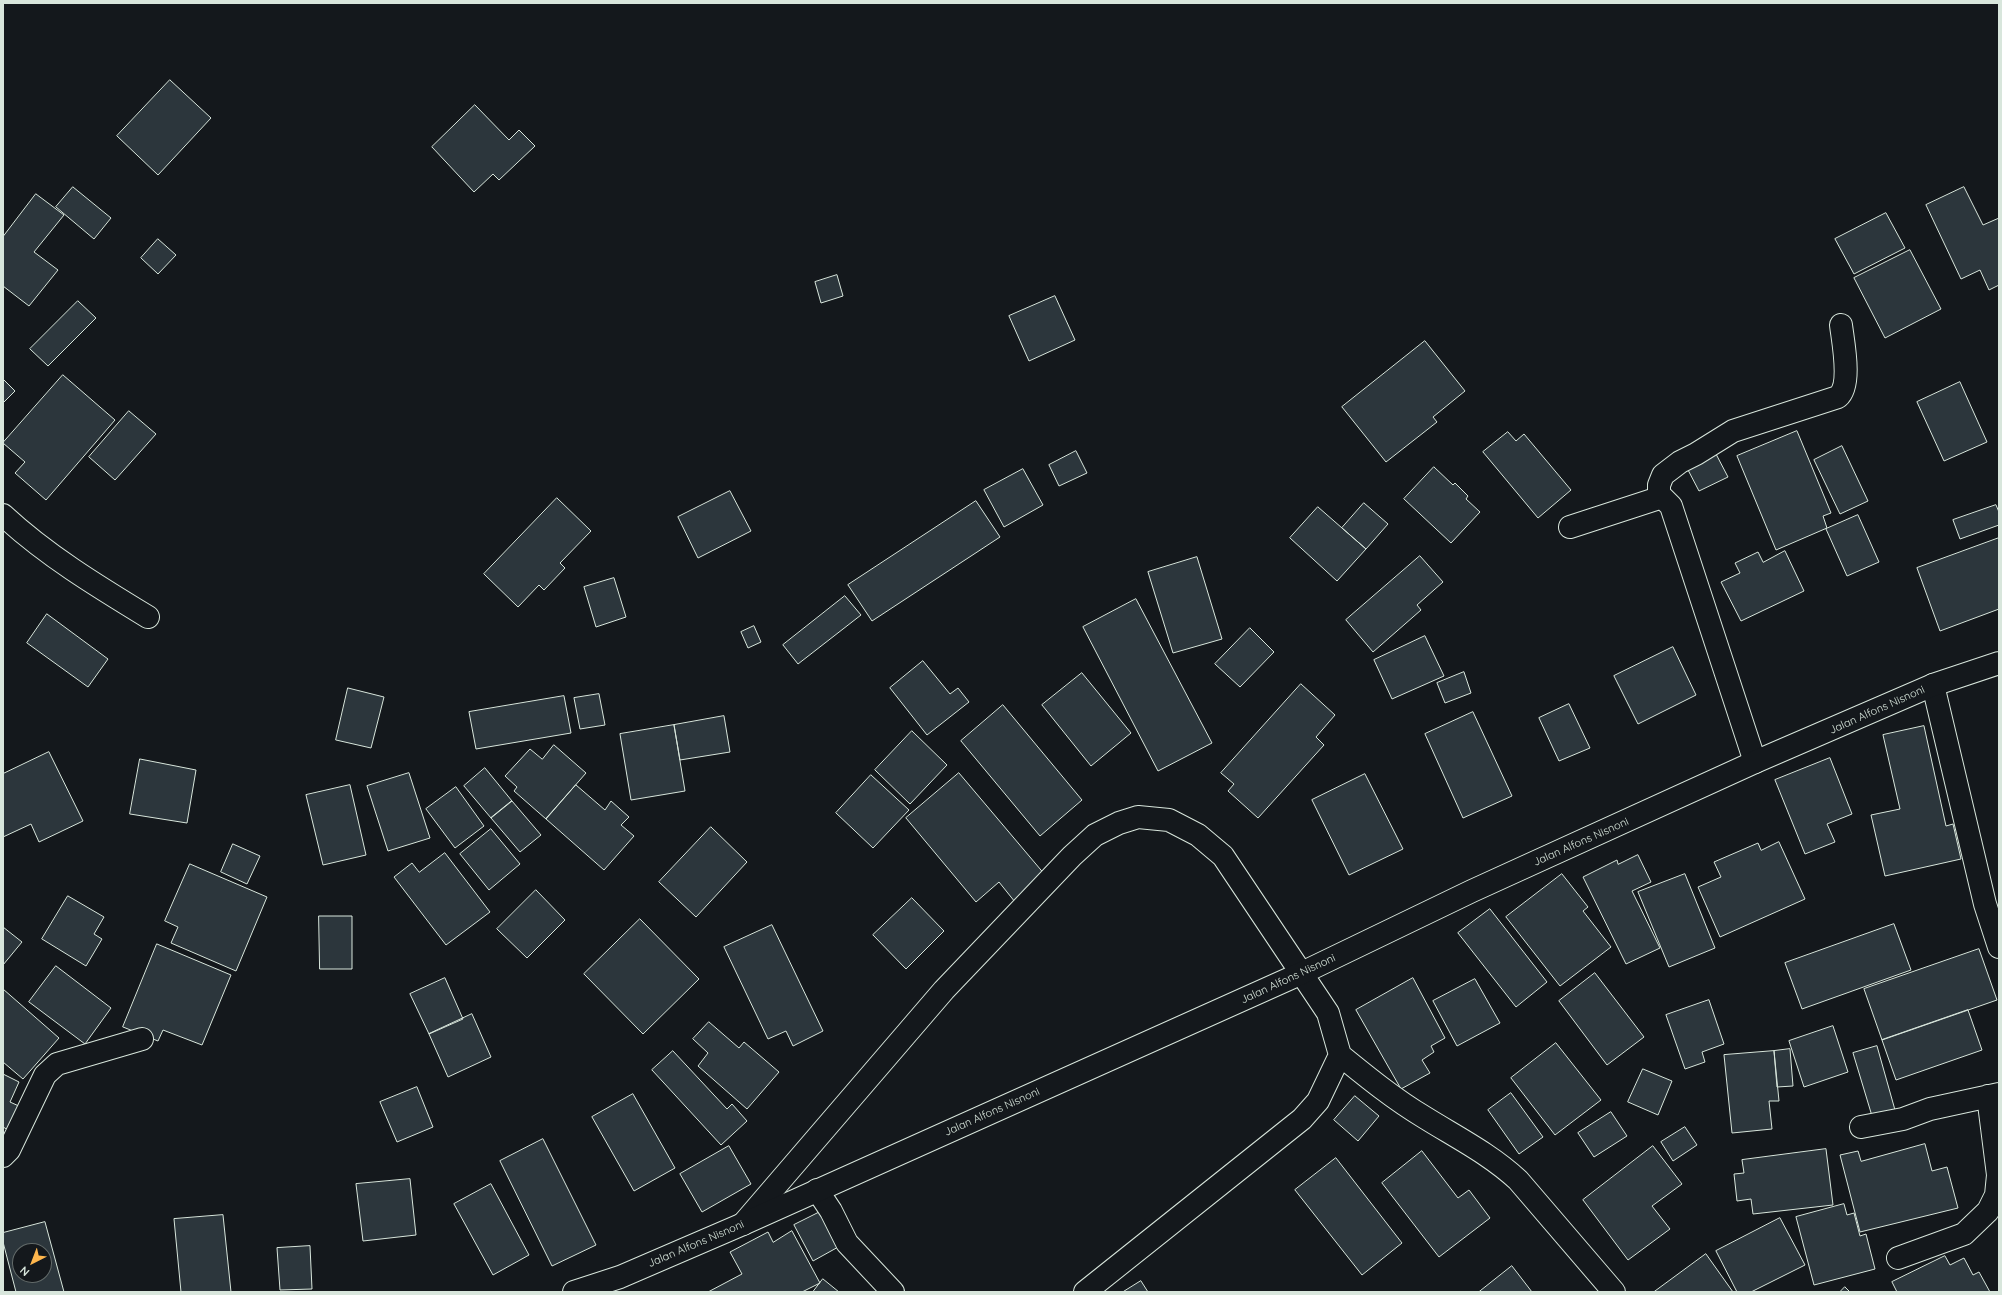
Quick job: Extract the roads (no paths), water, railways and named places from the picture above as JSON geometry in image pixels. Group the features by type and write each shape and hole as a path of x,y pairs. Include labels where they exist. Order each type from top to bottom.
{"street":[{"path":"1659,498 1659,484 1663,475 1680,462 1733,431 1838,397 1842,394 1846,382 1841,324"},
{"path":"1570,526 1659,498 1663,498 1671,506 1728,684 1755,762"},
{"path":"3,515 23,533 85,578 148,617"},
{"name":"Jalan Alfons Nisnoni","path":"574,1292 620,1277 744,1224 1302,973 1472,891 1755,762 1933,685 1999,663"},
{"path":"1933,685 1985,904 1999,947"},
{"path":"744,1224 944,990 1072,856 1095,835 1119,823 1138,817 1157,818 1169,820 1198,835 1223,856 1328,1013 1340,1056 1394,1098 1488,1155 1518,1180 1614,1292"},
{"path":"3,1156 9,1150 45,1075 57,1064 142,1039"},
{"path":"1091,1290 1302,1119 1318,1101 1340,1056"},
{"path":"1861,1127 1904,1119 1930,1109 1994,1095 1998,1175 1996,1195 1988,1211 1964,1234 1898,1258"},
{"path":"817,1190 831,1211 847,1243 893,1292"}]}
